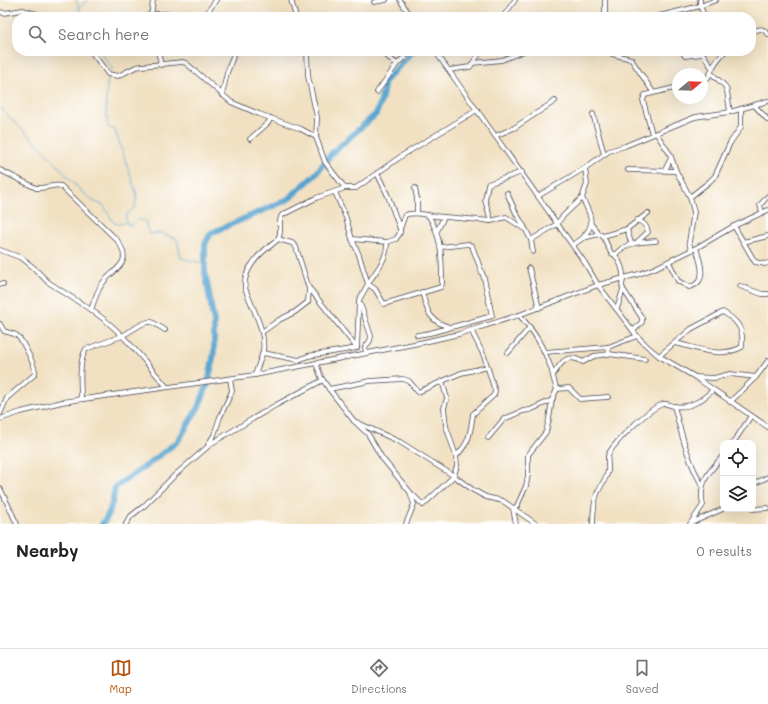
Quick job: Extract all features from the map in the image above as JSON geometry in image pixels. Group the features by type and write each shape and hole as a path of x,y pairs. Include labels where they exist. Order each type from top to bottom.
{"street":[{"path":"151,12 152,0"},
{"path":"207,12 216,0"},
{"path":"291,0 295,12"},
{"path":"374,2 386,0"},
{"path":"400,0 408,12"},
{"path":"403,5 405,0"},
{"path":"507,12 515,0"},
{"path":"605,12 606,0"},
{"path":"700,0 700,6 703,12"},
{"path":"681,12 716,0"},
{"path":"0,12 4,13 23,10 30,12"},
{"path":"756,30 760,28 763,29 768,34"},
{"path":"95,56 106,72 111,75 118,76 136,68 182,62 186,63 231,102 301,129 316,137"},
{"path":"159,56 161,65"},
{"path":"222,95 227,73 234,56"},
{"path":"307,56 308,76 317,117 316,137 325,162 345,188"},
{"path":"387,56 397,64"},
{"path":"377,92 397,64 406,56"},
{"path":"439,56 573,245 598,285 637,336 659,356 695,377 768,427"},
{"path":"449,70 468,67 477,56"},
{"path":"472,63 502,60 512,56"},
{"path":"620,56 631,59 653,92"},
{"path":"704,56 712,68"},
{"path":"708,77 712,68 721,56"},
{"path":"711,73 725,86 730,112"},
{"path":"672,88 645,95 643,100 654,134 671,157 676,171 690,197 694,212 689,242 691,250"},
{"path":"495,136 520,124 555,101"},
{"path":"538,196 585,168 609,151 625,146 695,117 730,112 768,101"},
{"path":"754,105 768,120"},
{"path":"690,197 715,176 730,143 741,127 741,109"},
{"path":"255,375 263,353 262,332 244,282 246,275 254,261 278,239 280,230 279,220 282,215 304,203 345,188 356,188 403,155 477,110"},
{"path":"594,114 604,154"},
{"path":"250,139 271,118"},
{"path":"665,170 671,157"},
{"path":"531,240 557,224 562,217 582,198 587,184 585,168"},
{"path":"0,170 36,188 43,189 58,185 61,186 120,244 123,262 120,267 101,284 91,310"},
{"path":"628,170 676,171"},
{"path":"491,221 485,200 488,184 522,172"},
{"path":"377,173 388,196 400,229"},
{"path":"415,188 417,213"},
{"path":"335,192 346,218 352,240 359,255 368,284 375,289 384,304 442,286 441,247 437,232 428,215"},
{"path":"507,193 531,240 533,252"},
{"path":"762,212 760,205 768,196"},
{"path":"573,245 583,238 590,228 591,223 589,213 582,198"},
{"path":"0,419 46,405 81,398 255,375 424,342 470,331 539,308 598,285 639,274 669,262 734,226 768,210"},
{"path":"352,240 387,242 396,239 400,233 405,216 417,213 491,221 506,217 526,230"},
{"path":"583,238 627,229 648,213"},
{"path":"437,232 444,217"},
{"path":"637,242 648,232 642,222 638,220"},
{"path":"591,223 601,235 611,253 615,255 620,262 624,278 622,286 623,289 617,309"},
{"path":"734,226 755,262 765,264 768,262"},
{"path":"627,229 632,243"},
{"path":"743,242 768,236"},
{"path":"278,239 292,243 296,247 309,289 357,348"},
{"path":"615,255 620,250 632,243 656,241"},
{"path":"357,348 359,300 384,258 387,250 387,242"},
{"path":"417,335 450,328 492,316 484,278 470,245 441,247"},
{"path":"669,262 678,281 689,287 696,285 699,282 702,269 696,248"},
{"path":"0,250 22,258 48,282 108,322 167,387"},
{"path":"529,268 539,308"},
{"path":"740,286 762,294 768,294"},
{"path":"262,332 307,303 309,289"},
{"path":"623,289 642,318 642,322 633,331"},
{"path":"422,292 426,306 433,320 450,328"},
{"path":"359,300 371,336 370,341 365,347 366,353"},
{"path":"659,356 691,329 724,312 738,323 743,339 742,347 732,352 716,353 675,343"},
{"path":"513,509 517,506 526,486 528,475 528,455 546,432 552,400 558,389 545,352 530,327 519,315"},
{"path":"81,398 81,370 86,349 122,336 148,322 152,322 166,330"},
{"path":"456,456 468,442 473,414 494,395 494,387 482,351 466,323"},
{"path":"0,324 4,332 15,334 19,338 34,364 36,372 7,398 0,414"},
{"path":"508,353 530,327"},
{"path":"545,352 608,347 637,336"},
{"path":"608,347 610,354"},
{"path":"263,353 299,360 308,356 357,348"},
{"path":"553,374 559,366 570,357 574,357 583,362 594,356 610,354 645,359"},
{"path":"730,402 756,377 768,361"},
{"path":"316,363 323,380 329,389 354,421 368,434 382,458 410,492 423,505 454,476 457,465 456,456 446,426 444,408 447,398 442,381"},
{"path":"329,389 366,381 403,379 409,381 418,392 461,373 488,367"},
{"path":"695,377 710,378 730,374 756,377"},
{"path":"201,453 212,439 232,391 230,379"},
{"path":"126,524 131,516 144,506 161,488 201,453 224,436 279,403 323,380"},
{"path":"558,389 569,388 580,399 608,397"},
{"path":"593,524 598,492 608,471 608,455 624,436 638,422 664,404 684,407 695,404 713,390"},
{"path":"488,438 504,419 523,410 530,410 552,400"},
{"path":"674,406 687,449 697,477 702,485"},
{"path":"735,440 751,416"},
{"path":"354,421 400,442 454,476 473,490 486,497 503,502 536,524"},
{"path":"690,524 703,505 701,495 702,485 709,471 720,459"},
{"path":"756,483 768,477"},
{"path":"0,488 17,524"},
{"path":"406,524 414,504 410,492"},
{"path":"756,508 768,508"},
{"path":"513,509 516,524"},
{"path":"690,524 720,510"}],"waterway":[{"path":"76,0 80,12"},
{"path":"80,8 87,0"},
{"path":"104,56 112,68 110,73"},
{"path":"102,524 110,511 115,487 146,466 178,441 198,408 208,384 214,353 214,322 205,272 205,244 211,233 287,200 315,175 331,154 376,114 381,101 385,81 408,56"},
{"path":"109,77 106,95 108,127 115,130 137,195 135,207 126,215 126,223 132,226 139,219 146,222 146,227 150,234 160,233 177,239 181,258 205,264"},
{"path":"0,108 45,151 80,190 93,201 103,205 114,223 125,223"}]}
